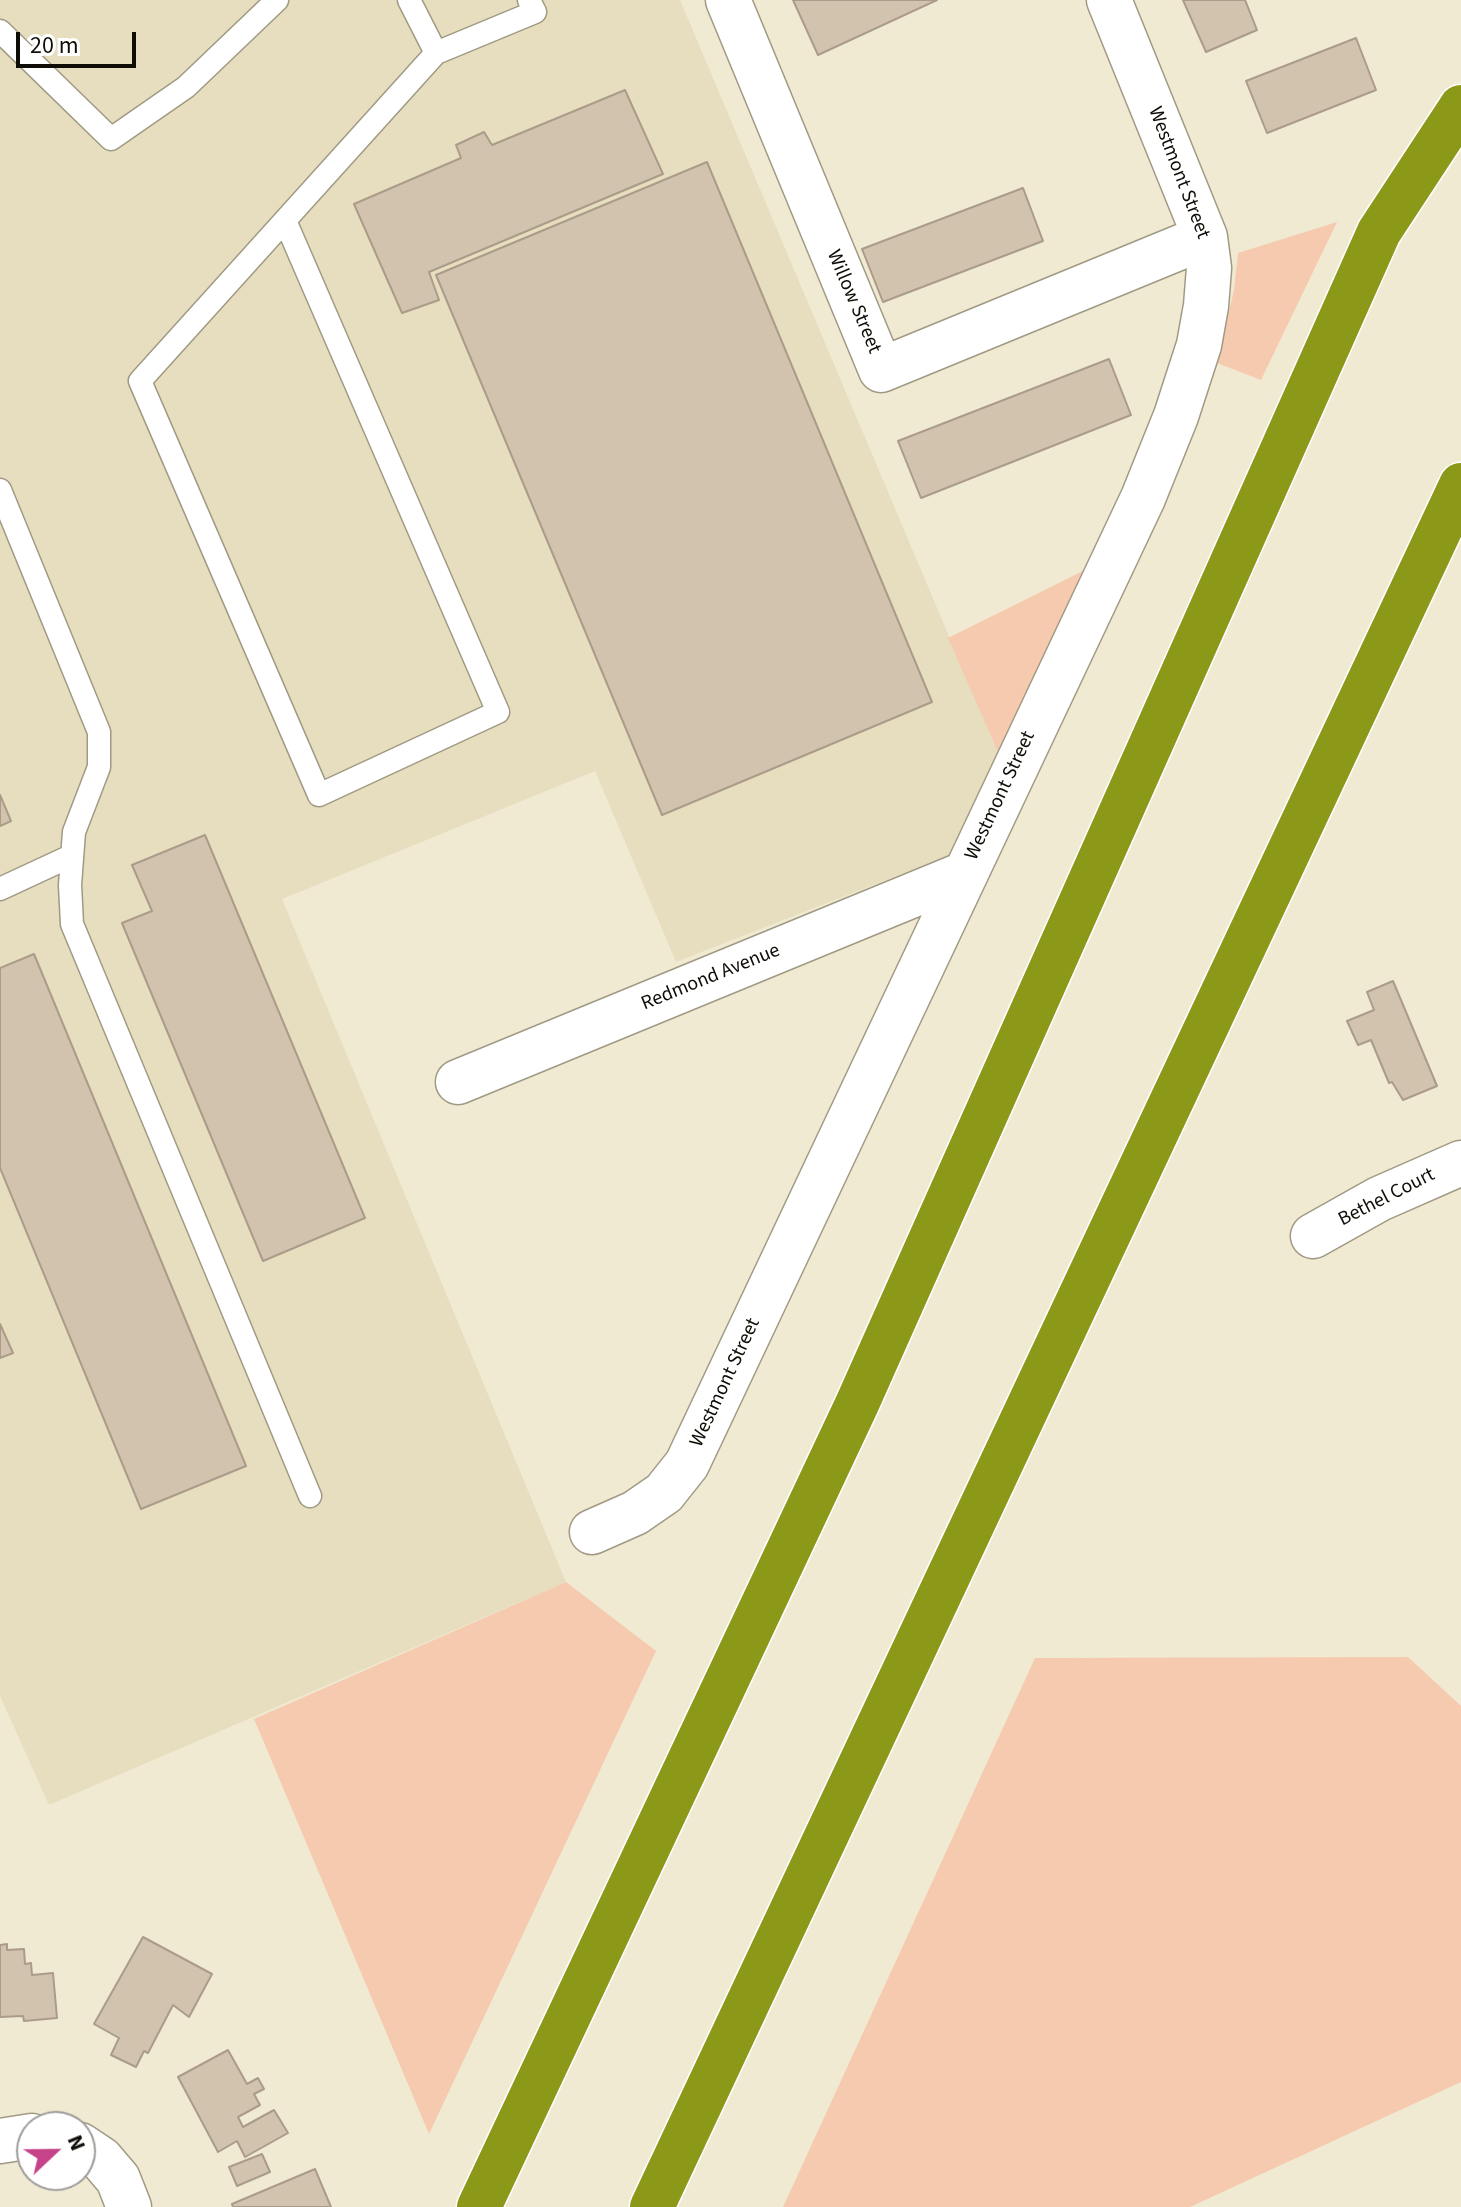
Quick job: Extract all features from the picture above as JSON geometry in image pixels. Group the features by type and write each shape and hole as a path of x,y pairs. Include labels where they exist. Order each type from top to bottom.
{"highway":[{"path":"479,2207 857,1404 1379,232 1461,107"},
{"path":"652,2207 1461,485"}],"street":[{"name":"Willow Street","path":"728,0 881,370 1205,237"},
{"name":"Westmont Street","path":"592,1532 635,1513 664,1493 687,1464 1143,498 1176,416 1199,345 1206,306 1209,268 1205,237 1109,0"},
{"name":"Redmond Avenue","path":"458,1082 964,874"},
{"name":"Bethel Court","path":"1313,1236 1379,1199 1461,1163"},
{"path":"96,2156 118,2179 129,2207"}],"lane":[{"path":"0,31 111,139 186,87 277,0"},
{"path":"409,0 436,53"},
{"path":"286,223 498,712 319,795 140,381 286,223 436,53 535,12 529,0"},
{"path":"0,490 99,732 99,767 81,808 71,856 72,924 310,1496"},
{"path":"0,889 71,856"}],"shaded area":[{"path":"0,0 680,0 998,752 955,853 676,962 595,771 282,899 566,1582 49,1805 0,1696"},
{"path":"1337,222 1261,380 1217,363 1234,290 1238,253"},
{"path":"1093,566 998,752 948,638"},
{"path":"566,1582 656,1651 429,2134 254,1719"},
{"path":"1408,1657 1461,1706 1461,2082 1190,2207 783,2207 1035,1658"}],"building":[{"path":"793,0 937,0 818,55"},
{"path":"1183,0 1245,0 1257,30 1206,52"},
{"path":"1356,38 1376,90 1267,133 1246,81"},
{"path":"625,90 663,174 429,272 439,300 402,313 354,204 461,158 456,145 484,132 492,145"},
{"path":"707,162 932,702 662,815 436,275"},
{"path":"1023,188 1043,241 883,302 862,249"},
{"path":"1109,359 1131,415 921,498 898,441"},
{"path":"0,795 11,821 0,826"},
{"path":"205,835 365,1218 263,1261 122,923 152,911 132,865"},
{"path":"34,954 246,1466 141,1509 0,1168 0,968"},
{"path":"1393,981 1437,1086 1403,1100 1392,1082 1389,1083 1371,1040 1358,1045 1347,1021 1374,1010 1367,992"},
{"path":"0,1324 13,1353 0,1358"},
{"path":"143,1937 212,1974 189,2017 173,2005 148,2053 144,2051 136,2067 111,2055 119,2038 94,2024"},
{"path":"7,1944 7,1950 24,1949 25,1964 31,1963 32,1975 53,1973 57,2018 24,2021 23,2016 0,2017 0,1945"},
{"path":"228,2050 247,2084 258,2078 264,2089 254,2094 260,2105 238,2117 243,2127 274,2110 288,2133 245,2157 237,2141 218,2152 178,2077"},
{"path":"262,2154 270,2172 237,2186 229,2167"},
{"path":"315,2169 331,2207 233,2207 232,2204"}]}
